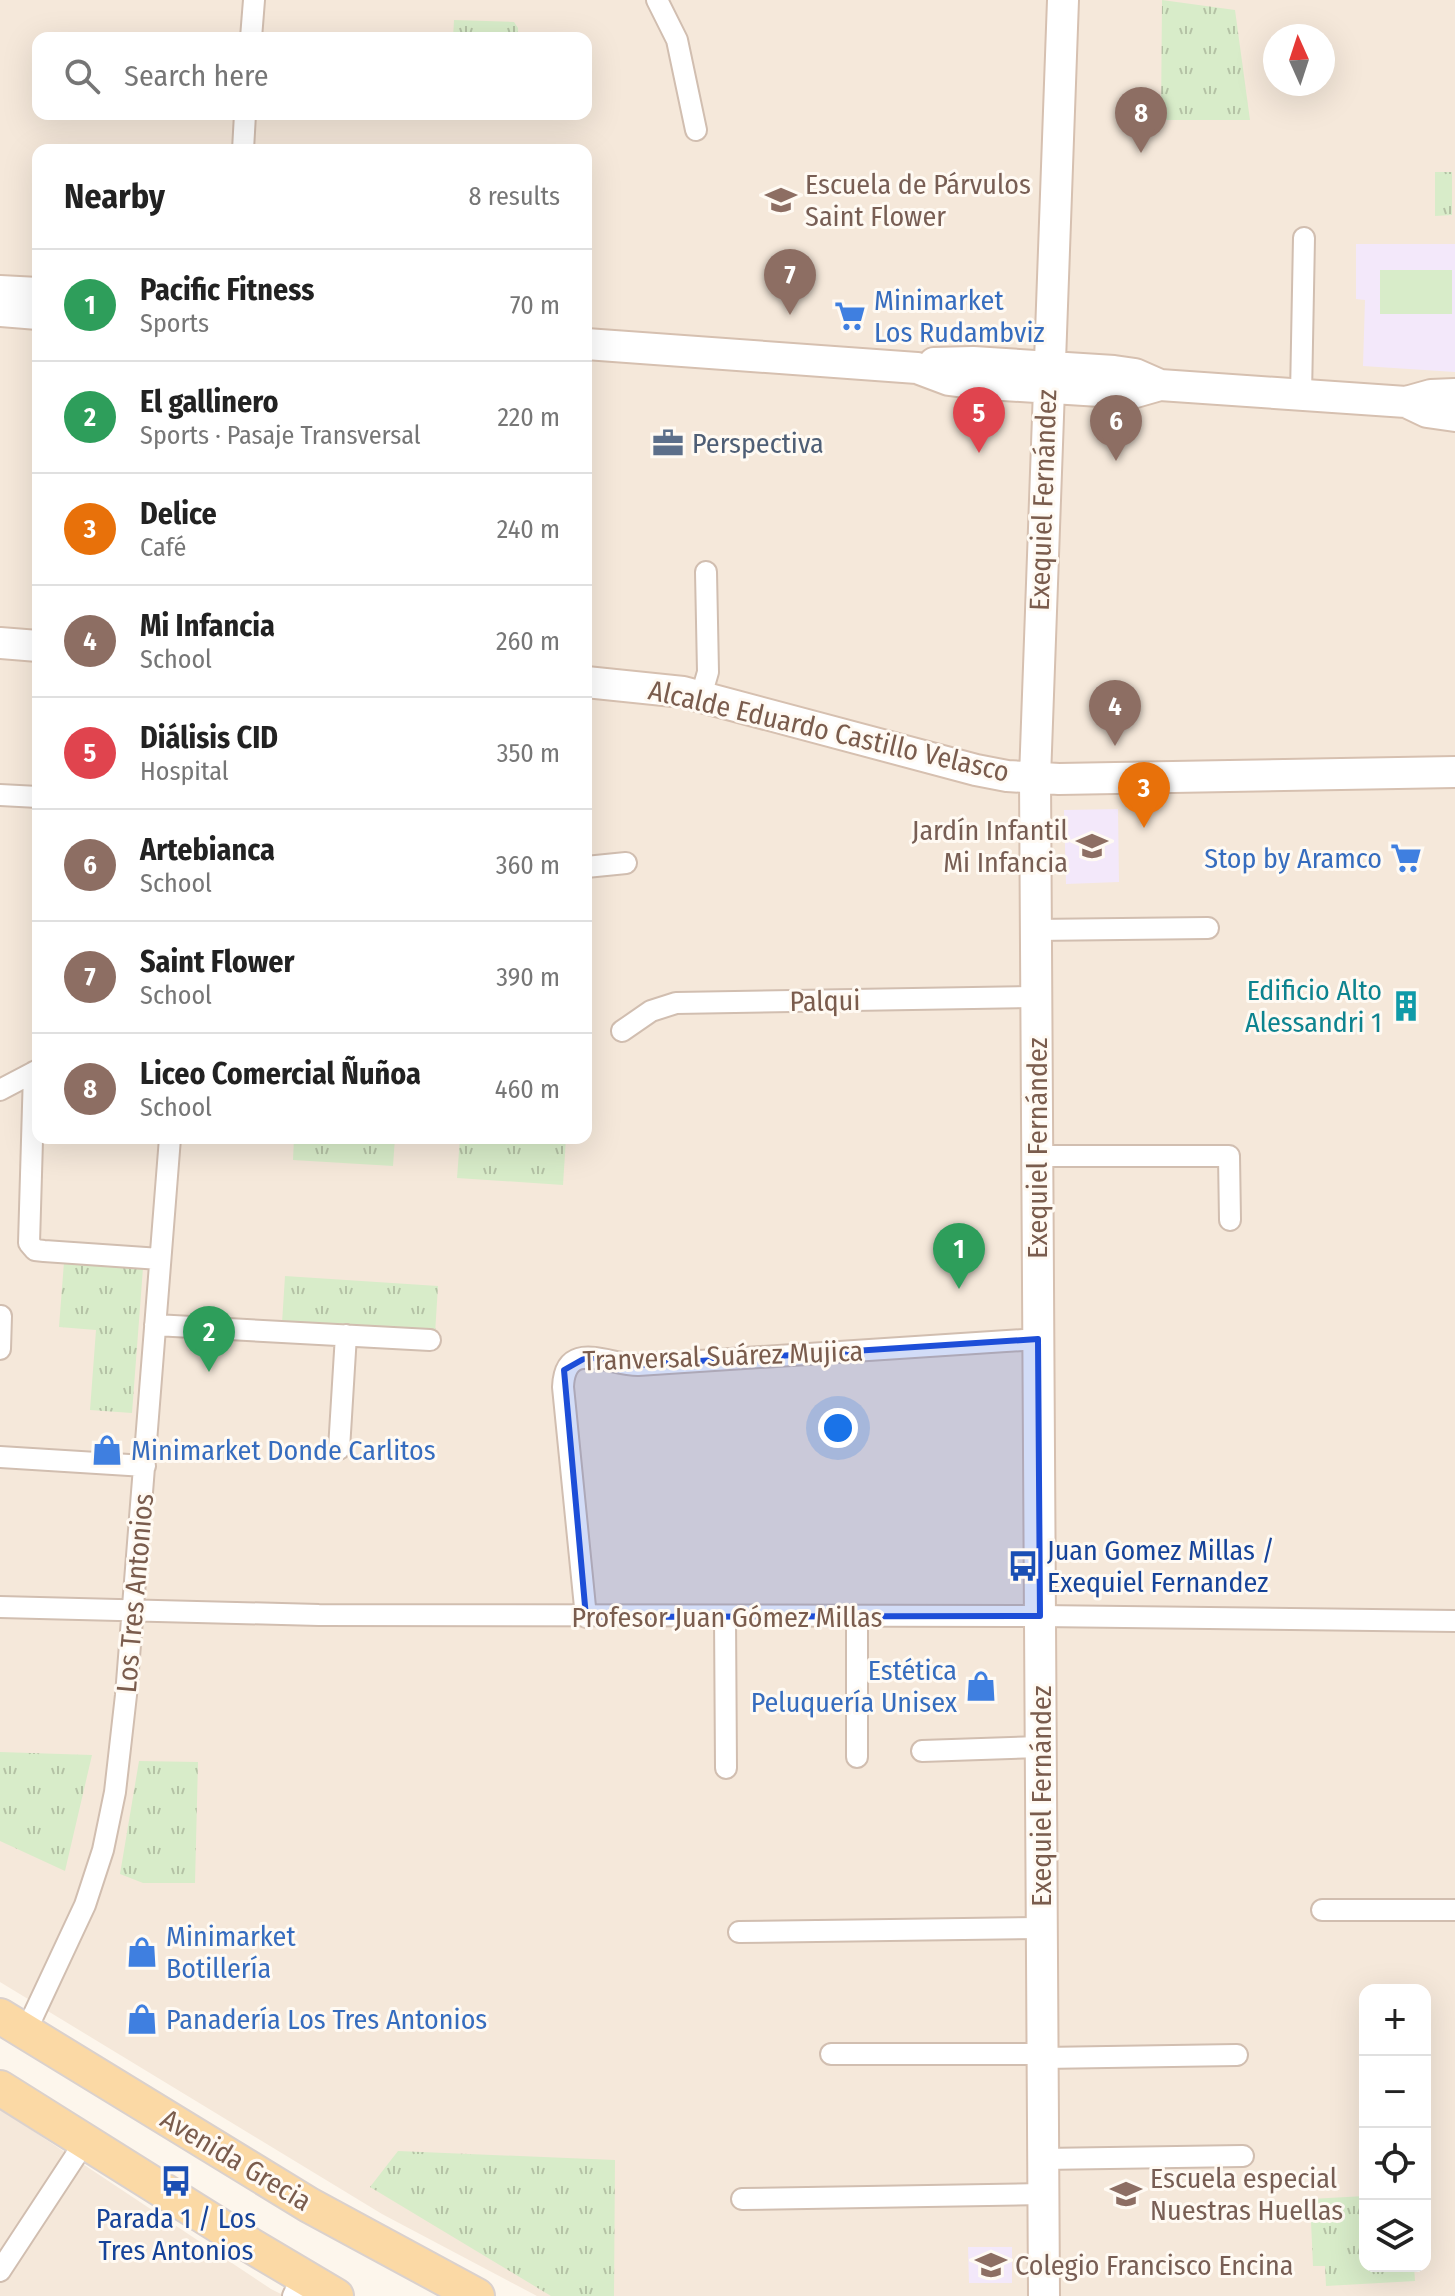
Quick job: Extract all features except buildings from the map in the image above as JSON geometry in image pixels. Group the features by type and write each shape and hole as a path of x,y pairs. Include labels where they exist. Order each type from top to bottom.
{"main road":[{"name":"Avenida Grecia","path":"13,2024 309,2205 477,2296"},
{"path":"0,2088 86,2140 298,2287 336,2296"}],"street":[{"path":"251,32 254,0"},
{"path":"657,0 677,40 696,130"},
{"name":"Exequiel Fernández","path":"1044,2296 1035,778 1047,377 1063,0"},
{"path":"243,144 245,120"},
{"path":"1301,395 1304,238"},
{"path":"0,291 32,293"},
{"path":"0,311 32,314"},
{"path":"592,344 917,368 949,361 1047,377 1114,371 1135,374 1160,385 1406,402 1431,395 1455,394"},
{"path":"1406,402 1427,412 1455,416"},
{"path":"701,696 708,672 706,572"},
{"path":"0,643 32,646"},
{"name":"Alcalde Eduardo Castillo Velasco","path":"592,682 647,686 701,696 976,770 1035,778 1455,772"},
{"path":"0,795 32,797"},
{"path":"592,866 626,863"},
{"path":"1035,930 1208,928"},
{"name":"Palqui","path":"622,1031 651,1011 676,1003 1036,997"},
{"path":"0,1090 32,1073"},
{"path":"33,1144 29,1243 35,1250 160,1259"},
{"name":"Los Tres Antonios","path":"13,2024 85,1905 103,1850 120,1762 170,1144"},
{"path":"1037,1156 1229,1156 1230,1220"},
{"path":"0,1349 1,1316"},
{"path":"155,1325 430,1340"},
{"path":"339,1449 346,1335"},
{"name":"Tranversal Suárez Mujica","path":"586,1617 563,1387 564,1370 569,1363 587,1357 638,1365 1038,1339"},
{"path":"0,1457 145,1466"},
{"name":"Profesor Juan Gómez Millas","path":"0,1607 319,1615 1040,1616 1455,1621"},
{"path":"725,1617 726,1768"},
{"path":"857,1617 857,1757"},
{"path":"922,1751 1041,1747"},
{"path":"1322,1910 1455,1910"},
{"path":"739,1932 1042,1928"},
{"path":"831,2054 1237,2055"},
{"path":"0,2271 86,2140"},
{"path":"1043,2159 1243,2156"},
{"path":"742,2199 1043,2194"}],"highlighted area":[{"path":"1038,1339 1040,1616 586,1617 564,1370 587,1357 638,1365"}],"shaded area":[{"path":"0,0 1455,0 1455,2296 537,2296 382,2214 0,1982"},
{"path":"1356,244 1455,244 1455,372 1363,366 1365,300 1356,299"},
{"name":"Jardín Infantil Mi Infancia","path":"1118,809 1119,882 1066,884 1064,810"},
{"path":"0,2109 271,2289 285,2296 0,2296"},
{"name":"Colegio Francisco Encina","path":"968,2247 1012,2247 1012,2283 969,2283"}],"green space":[{"path":"1162,0 1235,10 1250,120 1161,120"},
{"path":"454,20 514,22 518,28 518,32 453,32"},
{"path":"1435,172 1452,172 1452,215 1435,216"},
{"path":"1380,270 1452,270 1452,314 1380,314"},
{"path":"294,1144 395,1144 393,1166 293,1160"},
{"path":"460,1144 566,1144 563,1185 457,1178"},
{"path":"64,1262 143,1268 132,1413 90,1410 96,1330 59,1327"},
{"path":"285,1276 438,1286 435,1334 282,1323"},
{"path":"0,1752 92,1755 65,1871 0,1841"},
{"path":"139,1761 198,1762 195,1883 143,1883 120,1874"},
{"path":"398,2151 615,2160 614,2296 551,2296 370,2187"},
{"path":"1359,2196 1359,2272 1414,2272 1415,2281 1326,2286 1325,2266 1313,2266 1310,2199"}],"place":[{"name":"Liceo Comercial Ñuñoa","path":"1141,153"},
{"name":"Escuela de Párvulos Saint Flower","path":"781,200"},
{"name":"Saint Flower","path":"790,315"},
{"name":"Minimarket Los Rudambviz","path":"850,316"},
{"name":"Perspectiva","path":"668,443"},
{"name":"Diálisis CID","path":"979,453"},
{"name":"Artebianca","path":"1116,461"},
{"name":"Mi Infancia","path":"1115,746"},
{"name":"Delice","path":"1144,828"},
{"name":"Jardín Infantil Mi Infancia","path":"1092,846"},
{"name":"Stop by Aramco","path":"1406,858"},
{"name":"Edificio Alto Alessandri 1","path":"1406,1006"},
{"name":"Pacific Fitness","path":"959,1289"},
{"name":"El gallinero","path":"209,1372"},
{"name":"Minimarket Donde Carlitos","path":"107,1450"},
{"name":"Juan Gomez Millas / Exequiel Fernandez","path":"1023,1566"},
{"name":"Estética Peluquería Unisex","path":"981,1686"},
{"name":"Minimarket Botillería","path":"142,1952"},
{"name":"Panadería Los Tres Antonios","path":"142,2019"},
{"name":"Parada 1 / Los Tres Antonios","path":"176,2181"},
{"name":"Escuela especial Nuestras Huellas","path":"1126,2194"},
{"name":"Colegio Francisco Encina","path":"991,2265"}]}
